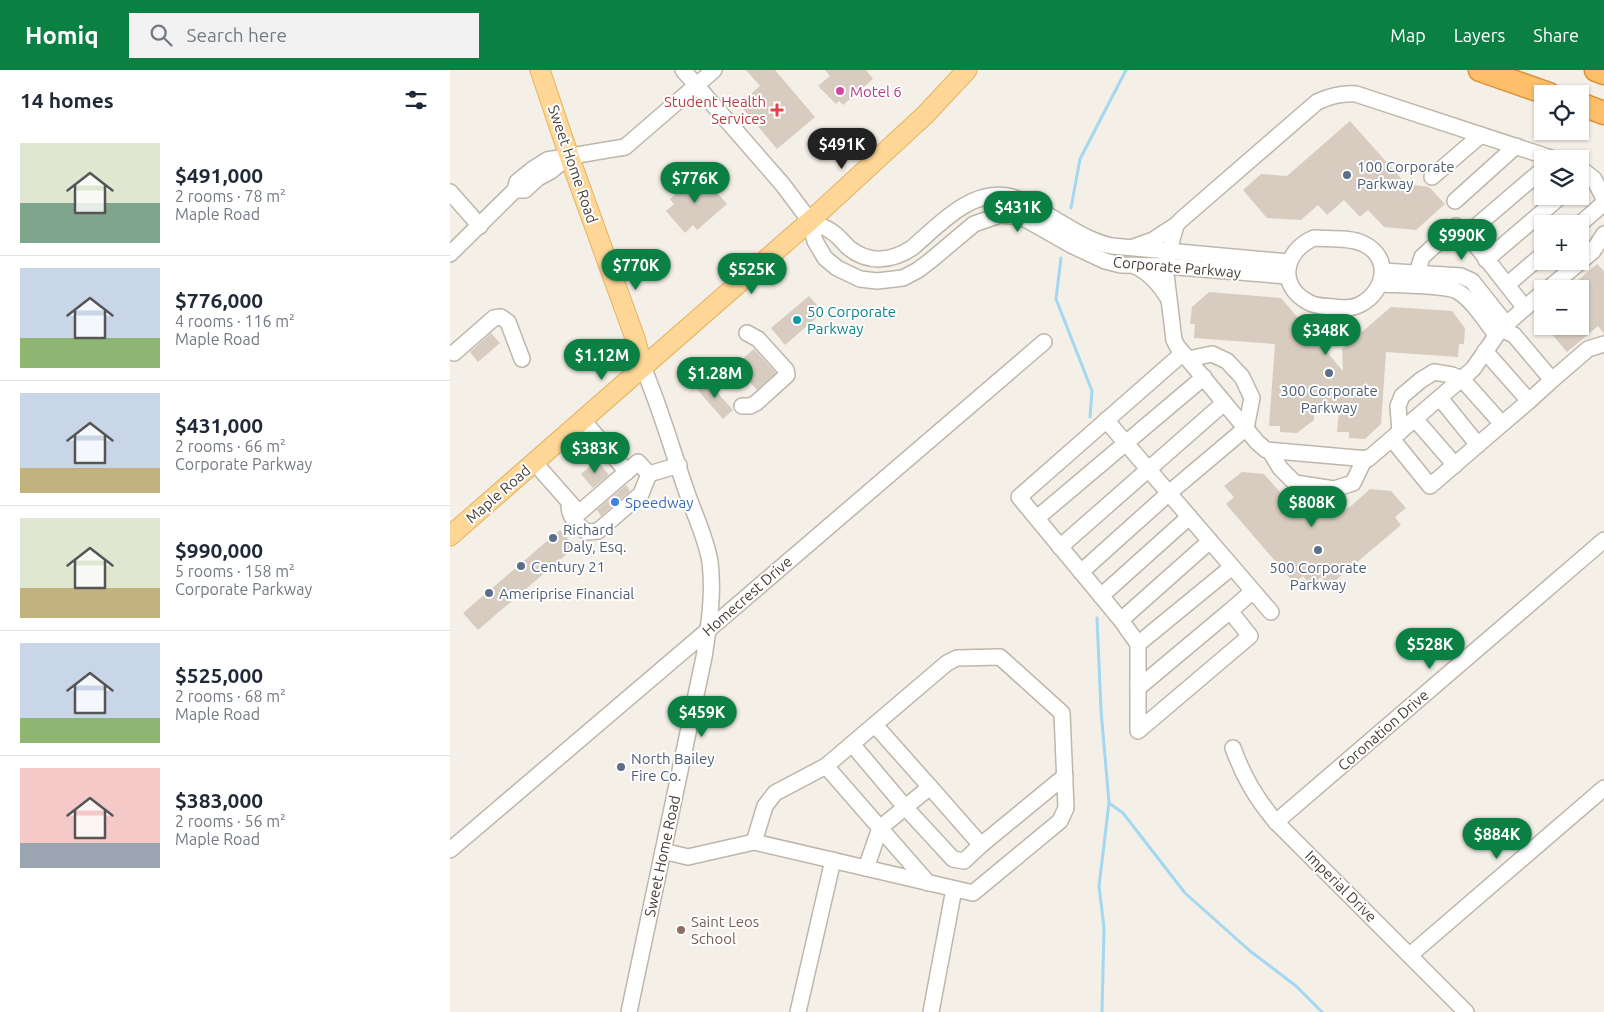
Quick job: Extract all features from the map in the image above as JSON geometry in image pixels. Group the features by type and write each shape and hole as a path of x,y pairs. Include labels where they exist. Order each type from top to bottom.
{"highway":[{"path":"1480,70 1534,89"},
{"path":"1596,70 1604,73"},
{"path":"1589,107 1604,112"}],"main road":[{"name":"Sweet Home Road","path":"540,70 635,338 643,367"},
{"name":"Maple Road","path":"450,536 810,222 914,126 967,70"}],"street":[{"path":"684,70 783,185 810,222"},
{"path":"450,254 515,190 525,190 538,178 551,171 569,156 625,147 714,70"},
{"path":"1127,248 1153,240 1176,225 1317,102 1329,96 1356,94 1534,152"},
{"path":"1432,177 1481,135"},
{"path":"1455,201 1516,146"},
{"path":"1525,308 1466,234 1534,177"},
{"path":"1589,177 1594,179 1604,199"},
{"path":"450,192 480,226"},
{"name":"Corporate Parkway","path":"810,222 832,231 850,249 861,255 874,259 886,259 903,254 912,248 966,204 988,197 1008,196 1021,201 1056,228 1105,261 1131,265 1288,269"},
{"path":"1589,216 1604,203"},
{"path":"1486,260 1550,205"},
{"name":"Corporate Parkway","path":"810,222 815,241 825,258 847,274 860,279 877,281 903,278 918,270 974,224 1000,215 1012,216 1056,228 1098,243 1127,248 1168,251 1288,269"},
{"path":"1176,225 1165,266 1174,340 1224,403 1266,450 1368,459 1474,369 1501,329 1534,300"},
{"path":"1417,280 1422,257 1456,226"},
{"path":"1559,280 1593,251 1603,236"},
{"path":"1314,238 1354,240 1373,250 1379,258 1382,278 1374,294 1356,306 1348,308 1318,306 1308,302 1298,294 1291,285 1288,269 1301,246 1314,238"},
{"path":"1507,285 1534,262"},
{"path":"1131,265 1153,278 1169,299"},
{"path":"1382,278 1417,280 1461,276 1472,281 1501,329 1514,335 1552,380"},
{"path":"454,353 494,318 501,317 508,322 522,359"},
{"path":"742,406 750,406 756,403 787,375 786,370 758,339 747,332"},
{"name":"Homecrest Drive","path":"450,850 1044,342"},
{"path":"1502,424 1462,378 1434,372 1402,396 1398,406 1396,435 1430,486 1478,445 1588,349 1604,344"},
{"path":"1485,351 1528,401"},
{"path":"1081,572 1169,493 1246,428 1252,398 1242,377 1227,360 1212,354 1185,356 1106,420 1019,497 1037,518 1060,547 1121,620 1138,644 1138,731 1250,636 1230,611"},
{"name":"Sweet Home Road","path":"629,1012 708,630 711,584 708,554 655,395 643,367"},
{"path":"1037,518 1204,377"},
{"path":"1440,398 1478,445"},
{"path":"1060,547 1224,403"},
{"path":"1415,419 1454,465"},
{"path":"583,420 627,472"},
{"path":"1106,420 1271,612"},
{"path":"1270,450 1280,468 1294,483 1334,490 1353,483 1365,458"},
{"path":"534,462 579,513 638,462 649,474"},
{"path":"649,474 679,465"},
{"path":"568,501 570,515 582,529 587,532 598,531 641,494 649,474"},
{"path":"1101,596 1189,517"},
{"name":"Coronation Drive","path":"1276,822 1604,540"},
{"path":"1121,620 1210,541"},
{"path":"1138,644 1232,567"},
{"path":"1138,688 1253,591"},
{"path":"663,851 688,857 754,842 973,893 1060,821 1066,808 1062,713 1000,656 957,658 947,663 826,766 775,793 765,806 754,842"},
{"path":"875,724 981,845"},
{"path":"852,744 905,807 953,859 964,861 1065,776"},
{"name":"Imperial Drive","path":"1233,748 1241,771 1250,788 1276,822 1466,1012"},
{"path":"826,766 928,883"},
{"path":"866,868 880,828 930,787"},
{"path":"1410,955 1604,788"},
{"path":"798,1012 833,860"},
{"path":"931,1012 954,889"}],"building":[{"name":"Student Health Services","path":"746,70 775,70 815,117 777,149 739,104 760,86"},
{"name":"Motel 6","path":"825,70 866,70 873,79 843,105 839,101 836,104 818,86 830,76"},
{"name":"100 Corporate Parkway","path":"1350,121 1406,184 1429,187 1445,204 1416,230 1384,227 1368,210 1360,217 1344,200 1327,215 1318,205 1301,220 1267,218 1243,190 1261,174 1287,176"},
{"path":"700,173 727,204 697,230 693,225 685,233 666,211 674,204 670,199"},
{"path":"1597,264 1604,271 1604,333 1598,326 1589,334 1589,280 1578,280"},
{"name":"300 Corporate Parkway","path":"1209,292 1281,298 1343,371 1342,349 1391,307 1452,311 1465,328 1464,344 1459,344 1458,357 1386,352 1381,424 1365,439 1349,438 1349,432 1337,432 1339,411 1314,411 1314,420 1297,433 1280,432 1280,426 1269,426 1275,344 1194,338 1195,324 1190,324 1192,307"},
{"name":"50 Corporate Parkway","path":"809,296 823,312 785,345 771,328"},
{"path":"491,333 500,343 478,362 470,352"},
{"path":"1553,335 1587,335 1567,352"},
{"path":"754,349 776,373 757,390 735,365"},
{"path":"706,380 733,410 723,419 696,388"},
{"name":"Speedway","path":"597,460 609,475 593,488 581,474"},
{"name":"500 Corporate Parkway","path":"1242,472 1264,474 1292,506 1304,513 1318,516 1335,514 1350,507 1370,489 1391,491 1406,508 1395,517 1401,525 1329,586 1321,577 1311,586 1303,576 1294,583 1226,504 1234,497 1224,486"},
{"path":"626,485 630,491 601,516 597,510"},
{"path":"560,530 575,547 478,630 463,613"}],"waterway":[{"path":"1071,208 1080,159 1126,70"},
{"path":"1061,258 1056,299 1092,391 1090,417"},
{"path":"1097,618 1101,710 1109,803 1099,886 1104,928 1102,1012"},
{"path":"1109,803 1123,813 1185,893 1250,951 1296,986 1322,1012"}],"place":[{"name":"Motel 6","path":"840,91"},
{"name":"Student Health Services","path":"777,110"},
{"name":"100 Corporate Parkway","path":"1347,175"},
{"name":"50 Corporate Parkway","path":"797,320"},
{"name":"300 Corporate Parkway","path":"1329,373"},
{"name":"Speedway","path":"615,502"},
{"name":"Richard Daly, Esq.","path":"553,538"},
{"name":"500 Corporate Parkway","path":"1318,550"},
{"name":"Century 21","path":"521,566"},
{"name":"Ameriprise Financial","path":"489,593"},
{"name":"North Bailey Fire Co.","path":"621,767"},
{"name":"Saint Leos School","path":"681,930"}]}
